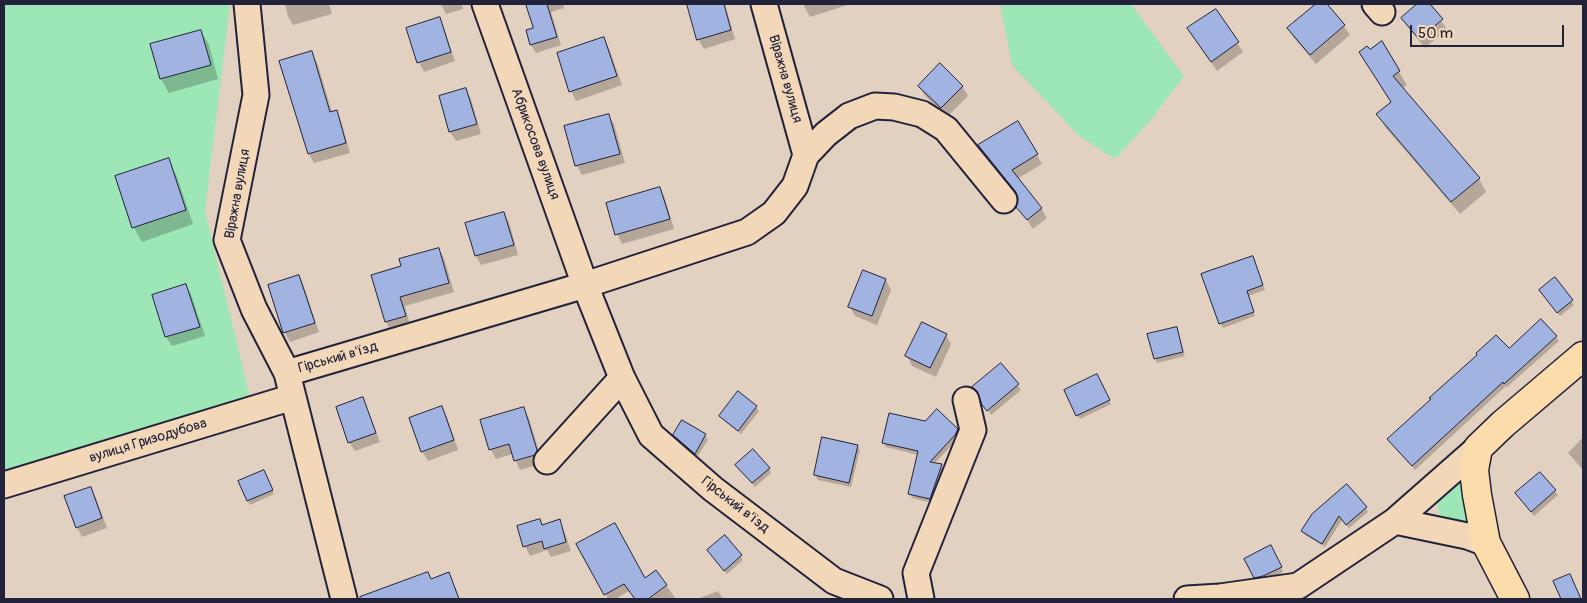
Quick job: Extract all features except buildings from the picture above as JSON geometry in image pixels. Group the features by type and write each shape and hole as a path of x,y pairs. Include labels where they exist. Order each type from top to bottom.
{"main road":[{"path":"1515,599 1486,543 1474,470 1478,448 1503,424 1583,356"}],"street":[{"name":"Віражна вулиця","path":"247,4 256,94 227,240 254,309 287,373"},
{"name":"Абрикосова вулиця","path":"484,4 585,285"},
{"name":"Віражна вулиця","path":"764,4 806,155"},
{"path":"806,155 826,134 848,116 875,106 894,107 922,114 946,129 1004,200"},
{"name":"Гірський в'їзд","path":"344,599 287,373 585,285 747,232 774,213 795,186 806,155"},
{"name":"Гірський в'їзд","path":"585,285 622,378 651,435 713,489 834,581 880,599"},
{"path":"547,461 622,378"},
{"name":"вулиця Гризодубова","path":"4,485 293,397"},
{"path":"921,599 916,574 973,430 966,400"},
{"path":"1187,599 1295,593 1395,521 1478,448"},
{"path":"1395,521 1459,534 1486,543"}],"green space":[{"path":"4,4 230,4 205,211 251,402 91,461 4,470"},
{"path":"1000,4 1131,4 1184,76 1149,122 1115,159 1079,136 1012,65"},
{"path":"1462,483 1470,526 1442,519 1439,512 1438,500 1444,492"}]}
